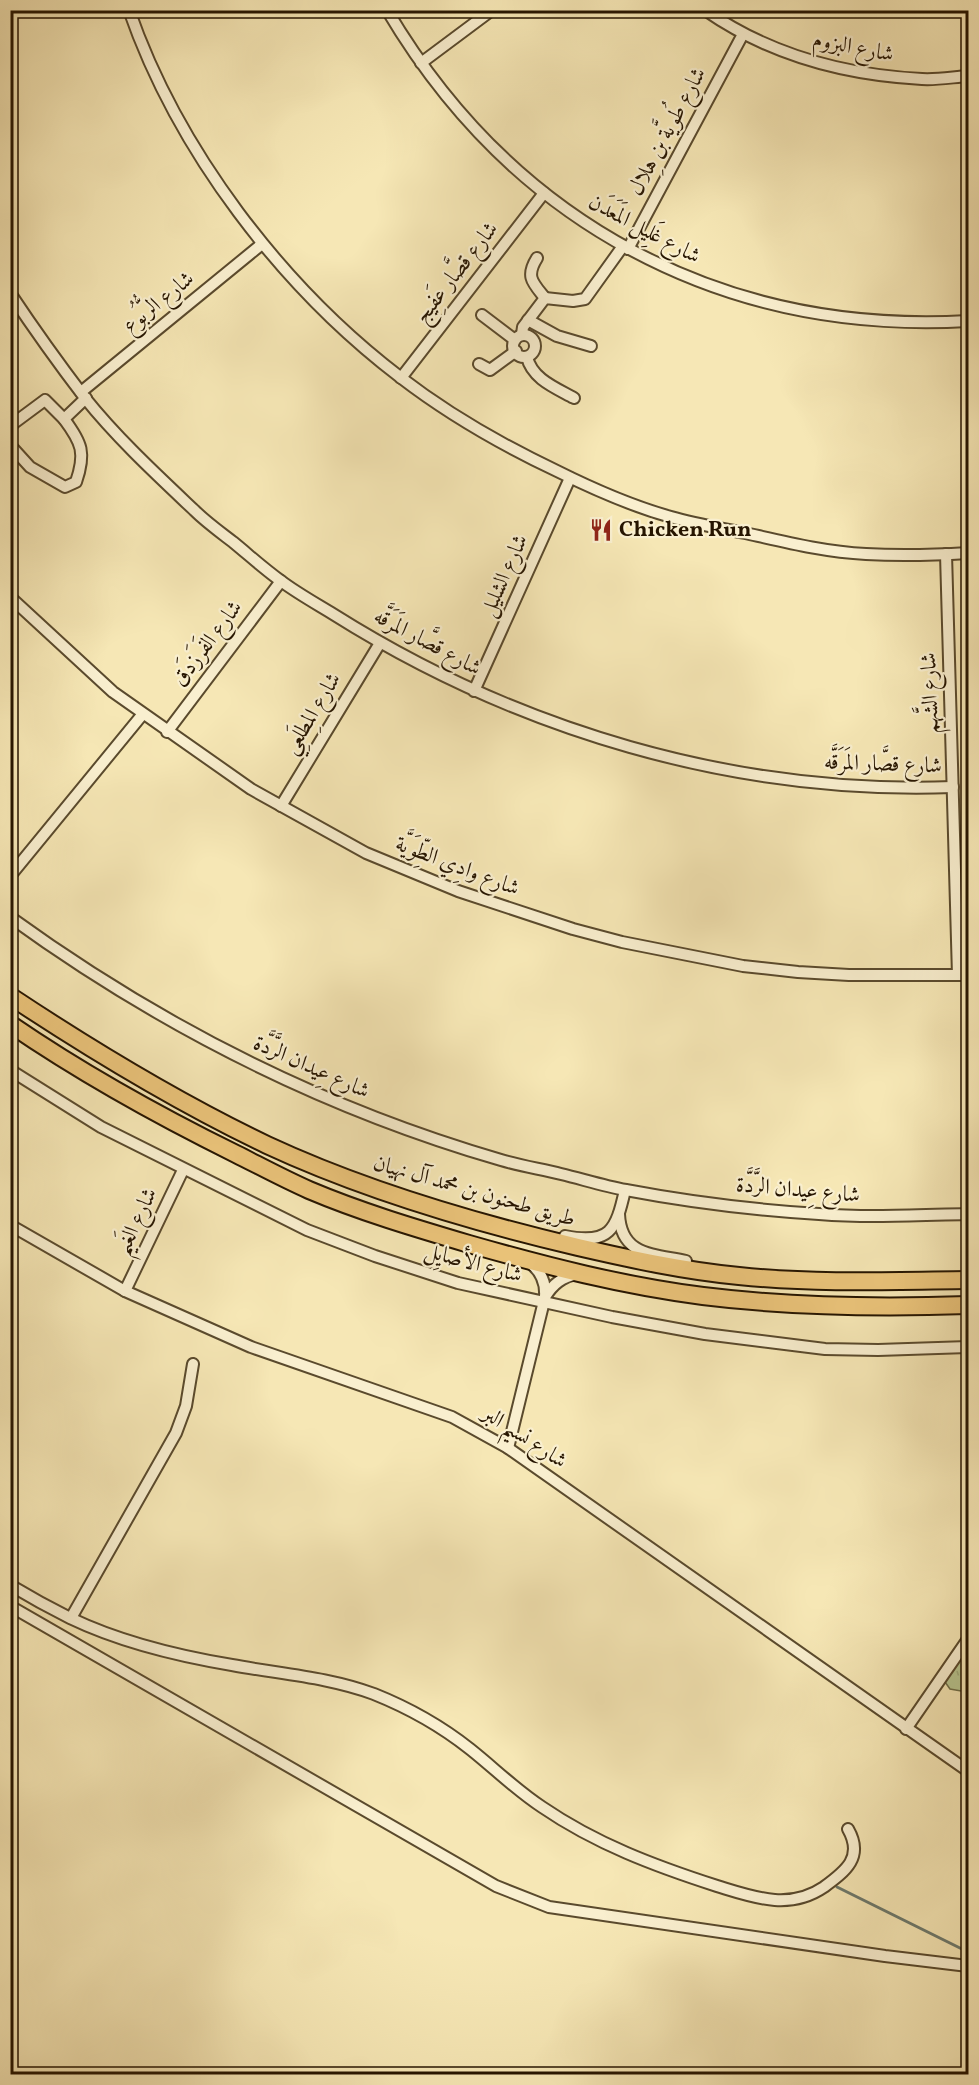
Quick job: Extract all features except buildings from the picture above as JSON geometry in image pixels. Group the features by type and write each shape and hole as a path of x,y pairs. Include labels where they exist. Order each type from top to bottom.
{"main road":[{"name":"طريق طحنون بن محمد آل نهيان","path":"10,996 129,1072 270,1146 379,1191 512,1232 627,1258 738,1276 811,1282 969,1280"},
{"path":"10,1024 119,1094 190,1132 309,1190 420,1230 577,1274 703,1296 856,1307 969,1305"}],"street":[{"path":"129,10 153,70 171,107 223,190 262,244 324,309 401,378 514,451 608,494 671,517 811,548 875,555 969,553"},
{"name":"شارع غَلِيل المَعَدَن","path":"387,10 447,98 501,155 544,193 626,247 669,269 710,286 797,311 886,323 931,324 969,321"},
{"path":"421,63 492,10"},
{"name":"شارع البزوم","path":"705,10 743,34 778,50 825,66 878,75 924,79 969,76"},
{"name":"شارع طُويَّة بن هِلال","path":"545,298 573,301 585,299 626,247 743,34"},
{"name":"شارع قصَّار عَفِيج","path":"401,378 544,193"},
{"name":"شارع الرُّبُوع","path":"64,419 83,395 262,244"},
{"path":"479,364 490,370 517,342 529,335 536,346 534,351 527,357 520,356 517,342 523,327 545,298 530,274 531,267 537,258"},
{"name":"شارع قصَّار المَرَقَّه","path":"10,293 83,395 195,512 281,581 380,643 474,691 578,731 657,755 782,780 914,788 953,787"},
{"path":"482,315 517,342"},
{"path":"528,320 557,336 591,346"},
{"path":"527,357 529,366 535,374 574,398"},
{"path":"10,428 45,400 79,438 83,464 76,482 65,487 30,467 10,445"},
{"name":"شارع الشليل","path":"474,691 570,478"},
{"name":"شارع الشَّهم","path":"946,554 953,787 963,975"},
{"name":"شارع الفَرَزدَق","path":"167,732 281,581"},
{"name":"شارع وادِي الطِّوَيَّة","path":"10,597 113,693 251,789 366,853 458,891 573,929 622,942 744,966 798,972 900,976 963,975"},
{"name":"شارع المِطلَعِي","path":"281,806 380,643"},
{"path":"10,876 142,715"},
{"name":"شارع عِيدان الرَّدَّة","path":"10,917 136,1001 249,1063 302,1087 436,1140 503,1161 625,1190 673,1198 821,1215 969,1214"},
{"name":"شارع الأصايِل","path":"10,1070 92,1122 183,1170 307,1230 375,1256 458,1283 545,1300 612,1317 705,1334 825,1349 969,1347"},
{"name":"شارع الغَيم","path":"125,1291 183,1170"},
{"path":"625,1190 620,1214 621,1232 635,1248 721,1268 738,1276"},
{"path":"512,1232 532,1230 586,1240 593,1239 610,1230 620,1214"},
{"name":"شارع نسيم البر","path":"10,1226 125,1291 251,1347 452,1417 508,1448 969,1771"},
{"path":"527,1261 542,1276 546,1290 545,1300"},
{"path":"508,1448 545,1300 549,1290 561,1279 577,1274"},
{"path":"71,1618 176,1433 186,1406 194,1364"},
{"path":"10,1585 71,1618 109,1633 171,1652 233,1666 316,1678 354,1687 382,1697 409,1709 441,1728 540,1806 596,1839 656,1866 758,1899 778,1901 799,1898 816,1892 836,1879 847,1868 855,1852 855,1843 848,1829"},
{"path":"10,1606 496,1886 549,1907 969,1966"},
{"path":"906,1729 969,1639"}],"green space":[{"path":"968,1648 968,1671 965,1676 967,1686 961,1691 950,1689 945,1682"}],"waterway":[{"path":"837,1887 968,1952"}],"place":[{"name":"Chicken Run","path":"601,530"}]}
